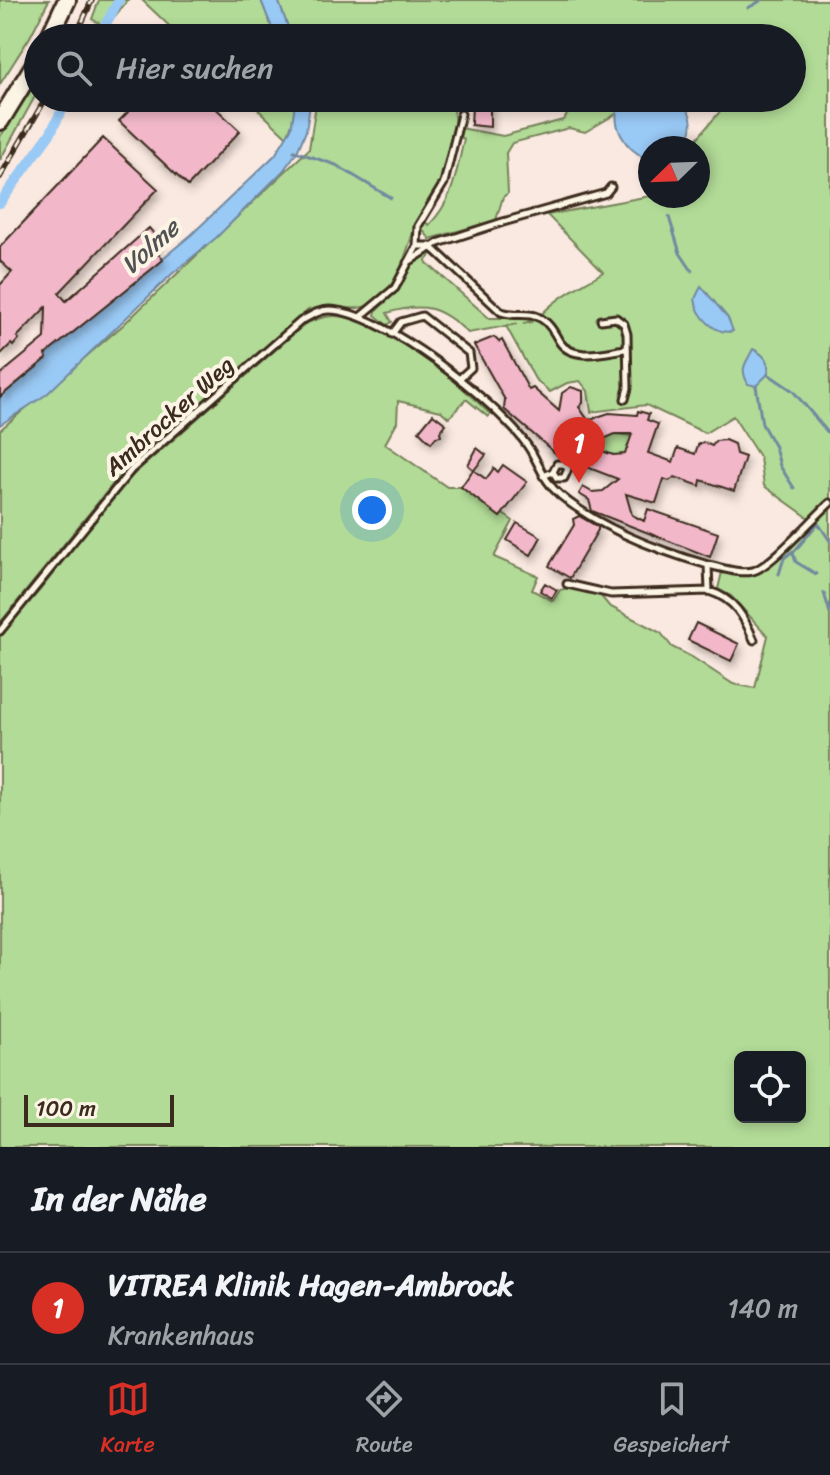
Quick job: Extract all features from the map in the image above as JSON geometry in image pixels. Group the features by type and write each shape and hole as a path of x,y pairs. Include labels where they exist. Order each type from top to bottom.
{"main road":[{"path":"56,24 67,0"},
{"path":"0,121 24,82"}],"lane":[{"path":"360,317 389,295 417,246 418,226 444,183 461,114"},
{"path":"417,246 430,246 606,193 611,187"},
{"path":"406,264 430,246"},
{"path":"430,246 501,312 512,316 539,317 549,325 564,348 593,354 625,349"},
{"name":"Ambrocker Weg","path":"0,631 132,469 301,321 312,314 329,310 360,317 460,378 526,444 543,476 560,495 596,518 669,553 739,572 756,571 830,503"},
{"path":"392,334 401,322 422,316 469,353 471,368 460,378"},
{"path":"601,320 611,317 620,320 627,334 628,388 625,399"},
{"path":"543,476 553,472"},
{"path":"708,565 709,591"},
{"path":"567,584 611,594 709,591 731,601 744,616 754,640"}],"green space":[{"path":"0,0 49,0 37,24 24,24 24,46 0,84"},
{"path":"99,0 128,0 108,24 92,19"},
{"path":"142,0 261,0 270,24 167,24"},
{"path":"278,0 830,0 830,1147 0,1147 0,636 125,482 305,324 335,316 375,327 418,353 490,414 488,417 466,399 449,418 441,411 398,401 397,422 385,444 447,487 461,487 500,516 503,514 513,521 494,557 538,576 532,590 553,601 560,590 568,588 600,595 609,606 661,633 672,647 733,684 755,688 768,636 731,596 718,589 722,572 756,573 765,568 813,521 764,486 760,458 733,416 705,433 646,405 591,412 588,391 580,381 567,383 550,392 535,379 506,326 468,333 440,312 421,307 387,313 392,322 387,325 375,315 399,290 410,265 431,252 427,263 489,318 529,318 530,321 523,324 532,322 534,315 539,317 561,297 603,272 547,215 638,198 638,208 710,208 710,136 699,136 720,112 806,112 806,24 287,24"},
{"path":"24,100 26,112 0,160 0,137"},
{"path":"261,112 295,112 287,137"},
{"path":"315,112 453,112 453,141 443,177 436,195 417,222 404,260 387,290 362,307 308,310 117,479 0,623 0,430 123,325 309,149"},
{"path":"569,112 619,112 585,132 569,128 512,143 506,153 508,193 503,197 496,220 430,239 422,229 424,221 429,225 449,195 464,139 457,136 460,128 503,136 563,120"},
{"path":"615,434 632,436 625,455 613,455 591,447 598,440"}],"water":[{"path":"261,0 278,0 287,24 270,24"},
{"path":"294,112 309,112 306,131 297,152 283,171 217,237 172,274 47,394 0,425 0,397 47,359 45,355 191,235 275,155 291,129"},
{"path":"617,112 689,112 692,122 688,136 638,136 638,154 626,143 618,127"},
{"path":"701,286 728,318 733,331 720,330 703,317 695,299"},
{"path":"753,349 764,356 768,366 768,374 756,386 748,384 744,373 744,366"}],"building":[{"path":"128,112 220,112 240,131 188,186 119,121"},
{"path":"472,112 490,112 490,127 471,125"},
{"path":"103,138 158,189 59,293 66,301 149,228 161,242 154,248 163,260 45,355 47,358 0,397 0,375 45,338 46,307 17,337 19,339 13,346 11,344 0,355 0,285 12,272 0,261 0,247"},
{"path":"494,337 499,342 502,340 529,390 533,388 559,411 562,393 571,387 583,391 583,403 579,407 588,420 609,413 637,415 638,411 649,414 647,420 658,424 648,453 673,462 678,448 695,454 698,445 703,442 712,446 716,441 725,440 734,444 736,454 745,457 734,491 701,480 700,486 675,477 669,481 664,479 656,503 626,494 632,515 644,521 648,509 718,533 710,557 592,511 589,500 579,494 583,487 592,492 603,491 618,479 579,464 576,467 564,457 561,458 504,409 505,400 474,345","holes":["615,434 632,434 625,454 613,455 588,446"]},
{"path":"433,414 446,424 440,432 441,436 431,443 419,431"},
{"path":"477,448 486,455 474,470 468,465"},
{"path":"503,465 527,482 500,517 461,487 473,470 486,479 494,468 498,472"},
{"path":"579,516 598,527 598,530 570,578 549,566 574,525 573,519"},
{"path":"517,523 541,537 531,555 507,540"},
{"path":"545,583 557,590 552,598 540,591"},
{"path":"696,623 739,644 731,661 688,640"}],"waterway":[{"path":"106,24 119,0"},
{"path":"748,8 762,0"},
{"path":"0,203 50,134 61,112"},
{"path":"294,151 336,165 391,198"},
{"path":"669,217 680,253 692,271"},
{"path":"768,374 793,391 830,435"},
{"path":"756,386 762,424 775,447 780,466 794,488"},
{"path":"816,574 796,562 793,553 818,523 830,541"},
{"path":"779,574 784,558 793,551"},
{"path":"824,593 830,613"}],"railway":[{"path":"81,24 92,0"},
{"path":"0,177 38,112"}],"place":[{"name":"VITREA Klinik Hagen-Ambrock","path":"579,483"}],"water label":[{"name":"Volme","path":"150,246"}]}
